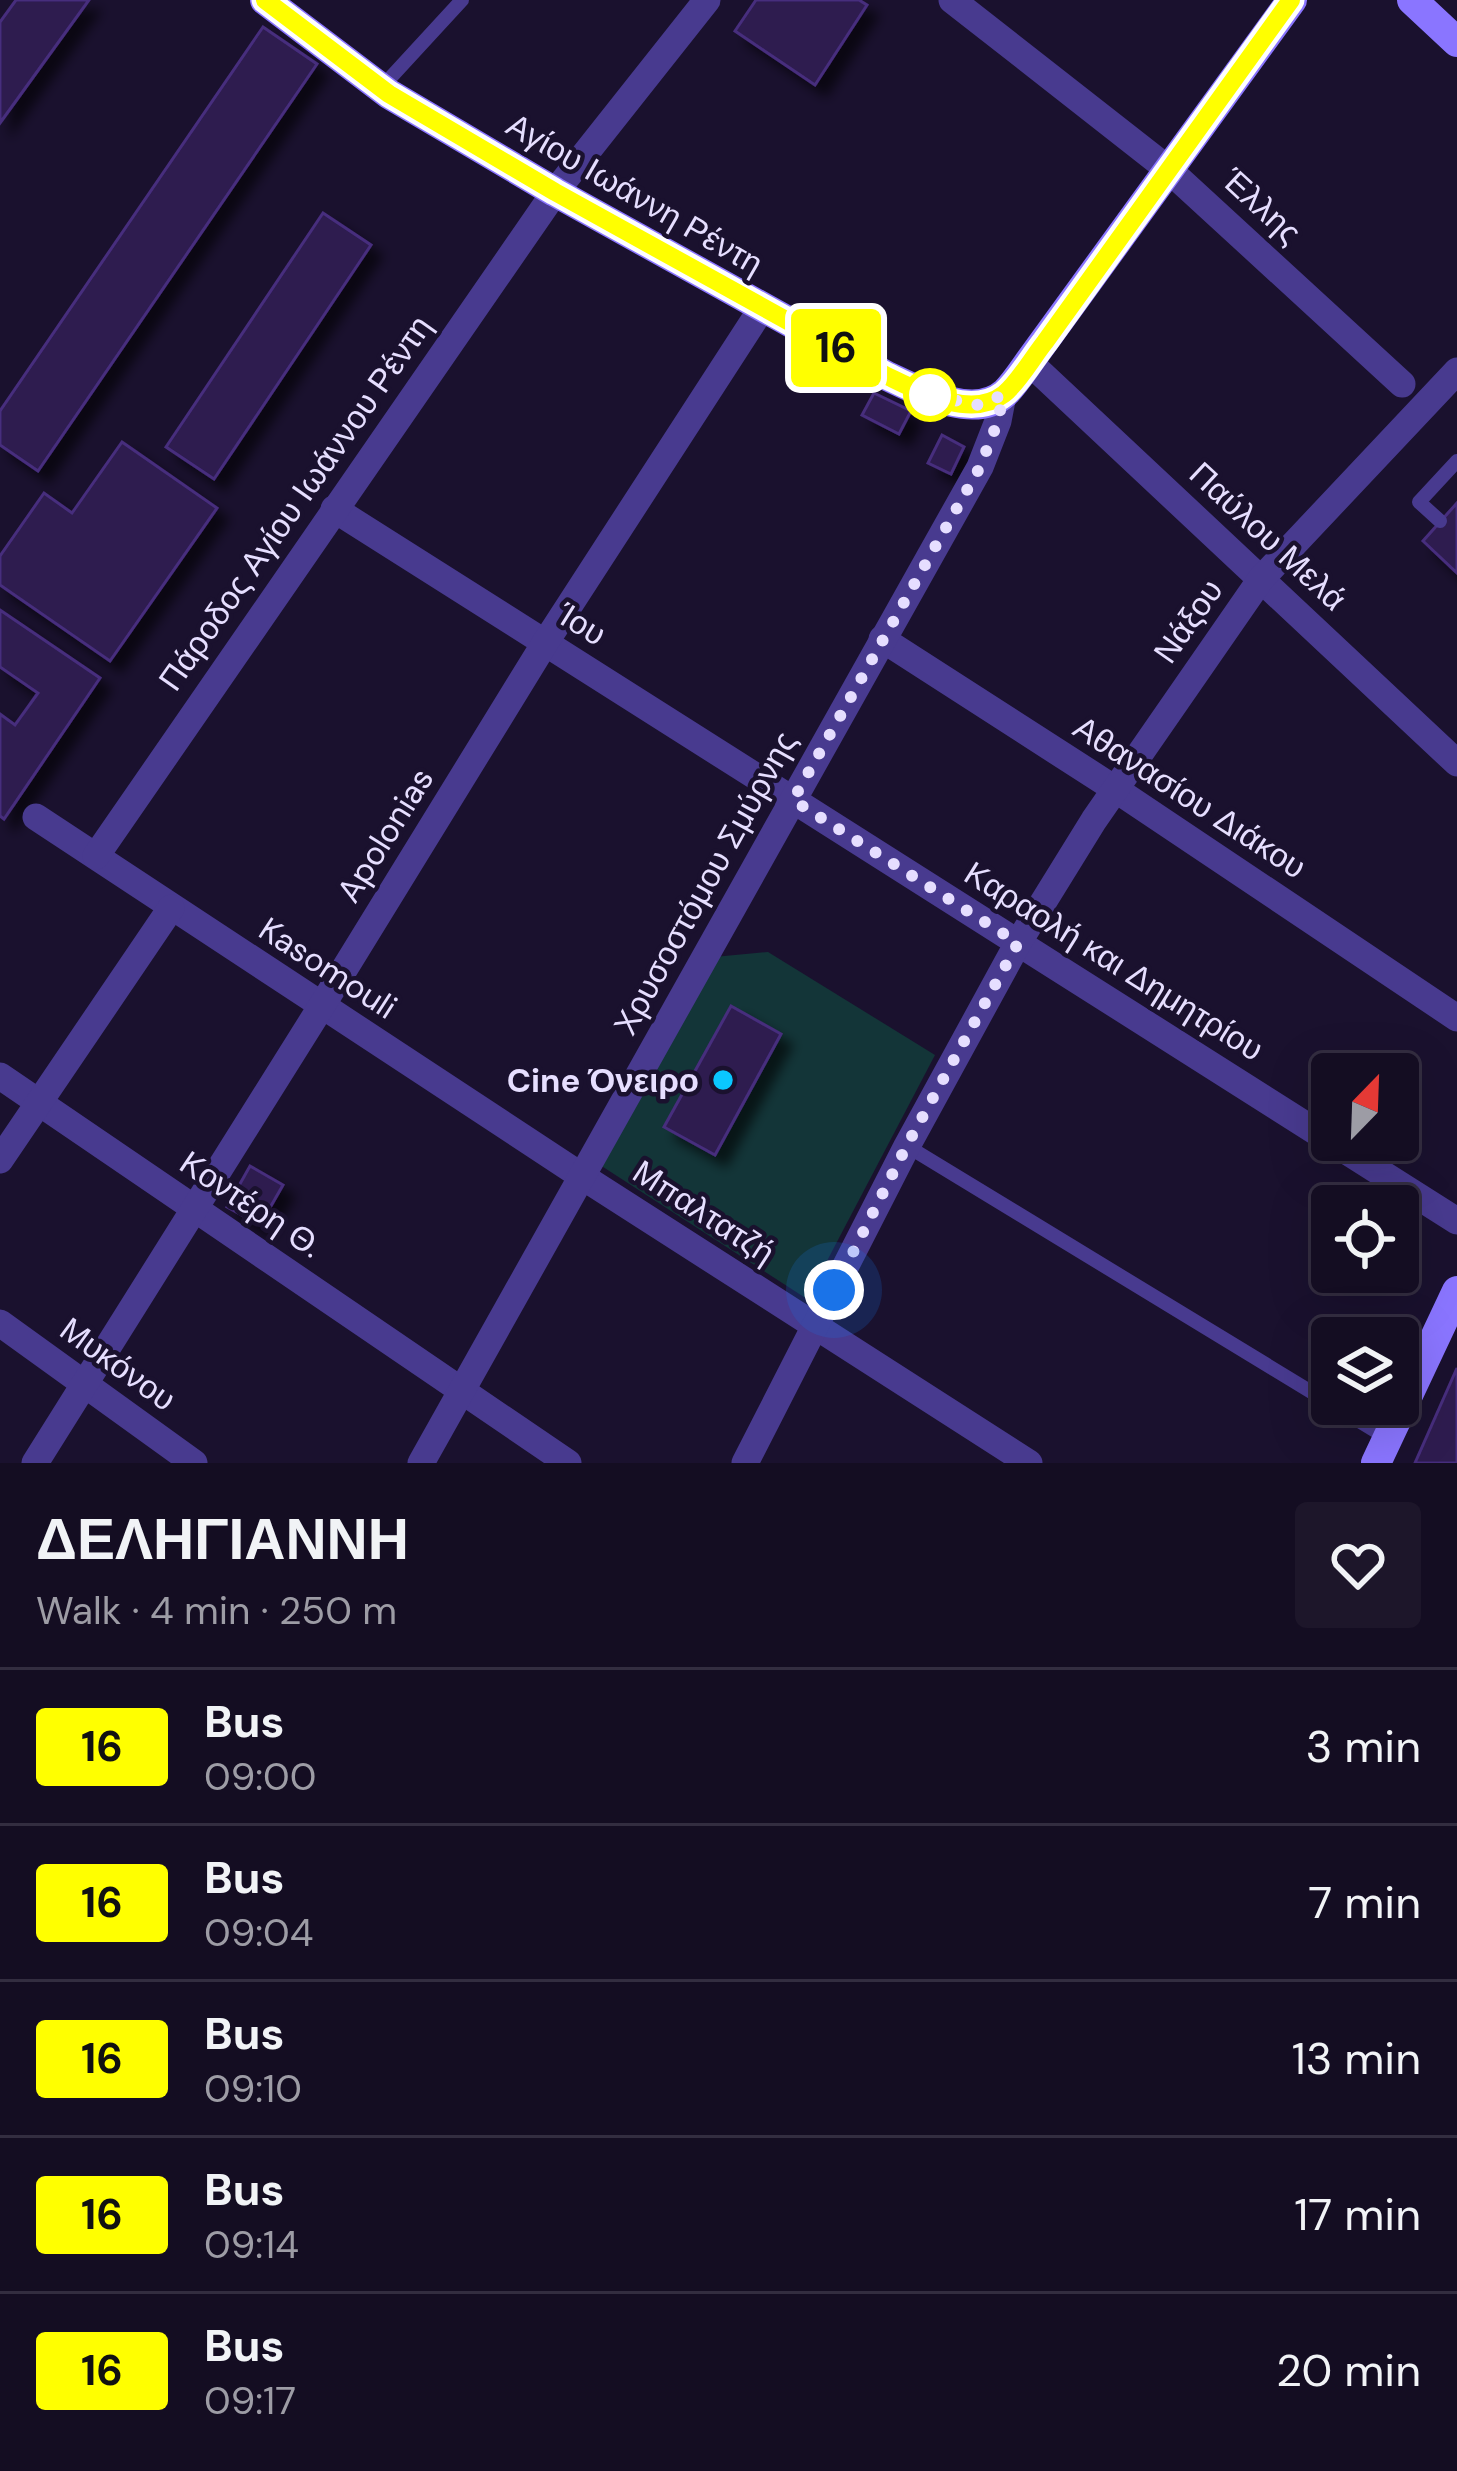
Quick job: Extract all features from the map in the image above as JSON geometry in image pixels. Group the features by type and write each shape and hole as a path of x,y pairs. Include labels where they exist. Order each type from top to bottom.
{"street":[{"name":"Πάροδος Αγίου Ιωάννου Ρέντη","path":"96,856 555,192 707,0"},
{"name":"Έλλης","path":"952,0 1169,170 1402,384"},
{"path":"1003,395 1292,0"},
{"path":"1412,0 1457,42"},
{"name":"Αγίου Ιωάννη Ρέντη","path":"285,6 381,88 762,308 914,389 978,405 1003,395"},
{"name":"Apolonias","path":"35,1463 545,643 762,308"},
{"name":"Παύλου Μελά","path":"1029,362 1457,763"},
{"name":"Νάξου","path":"745,1463 907,1145 1018,943 1115,789 1261,580 1457,371"},
{"name":"Χρυσοστόμου Σμύρνης","path":"421,1463 980,467 1003,395"},
{"name":"Ίου","path":"334,509 793,800"},
{"name":"Αθανασίου Διάκου","path":"882,639 1457,1018"},
{"name":"Καραολή και Δημητρίου","path":"793,800 1457,1221"},
{"name":"Kasomouli","path":"36,818 583,1177"},
{"path":"0,1160 171,908"},
{"name":"Κοντέρη Θ.","path":"0,1076 568,1463"},
{"name":"Μπαλτατζή","path":"583,1177 1029,1463"},
{"path":"1381,1450 1457,1291"},
{"name":"Μυκόνου","path":"0,1323 194,1463"}],"lane":[{"path":"381,88 462,0"},
{"path":"1440,521 1419,502 1457,461"},
{"path":"907,1145 1381,1450"}],"green space":[{"path":"768,952 935,1055 807,1299 600,1165 714,957"}],"building":[{"path":"16,0 89,0 0,123 0,22"},
{"path":"756,0 859,0 867,5 815,85 735,31"},
{"path":"263,27 317,64 38,471 0,445 0,411"},
{"path":"323,213 371,245 214,479 166,447"},
{"path":"874,393 911,411 899,434 862,415"},
{"path":"942,435 964,447 951,474 928,463"},
{"path":"122,442 217,508 110,661 0,585 0,556 44,493 72,513"},
{"path":"1457,503 1457,573 1423,541"},
{"path":"0,610 100,678 4,819 0,816 0,714 15,725 38,693 0,667"},
{"name":"Cine Όνειρο","path":"731,1006 781,1034 715,1155 664,1127"},
{"path":"250,1166 283,1185 260,1225 227,1207"},
{"path":"1457,1368 1457,1463 1415,1463"}],"bus line":[{"name":"16","path":"265,0 389,94 555,192 887,376 939,398 978,405 1003,395 1045,342 1291,0"}],"place":[{"name":"Cine Όνειρο","path":"723,1080"}],"route":[{"path":"834,1290 1018,943 793,800 980,467 1003,395 978,405 930,395"}]}
